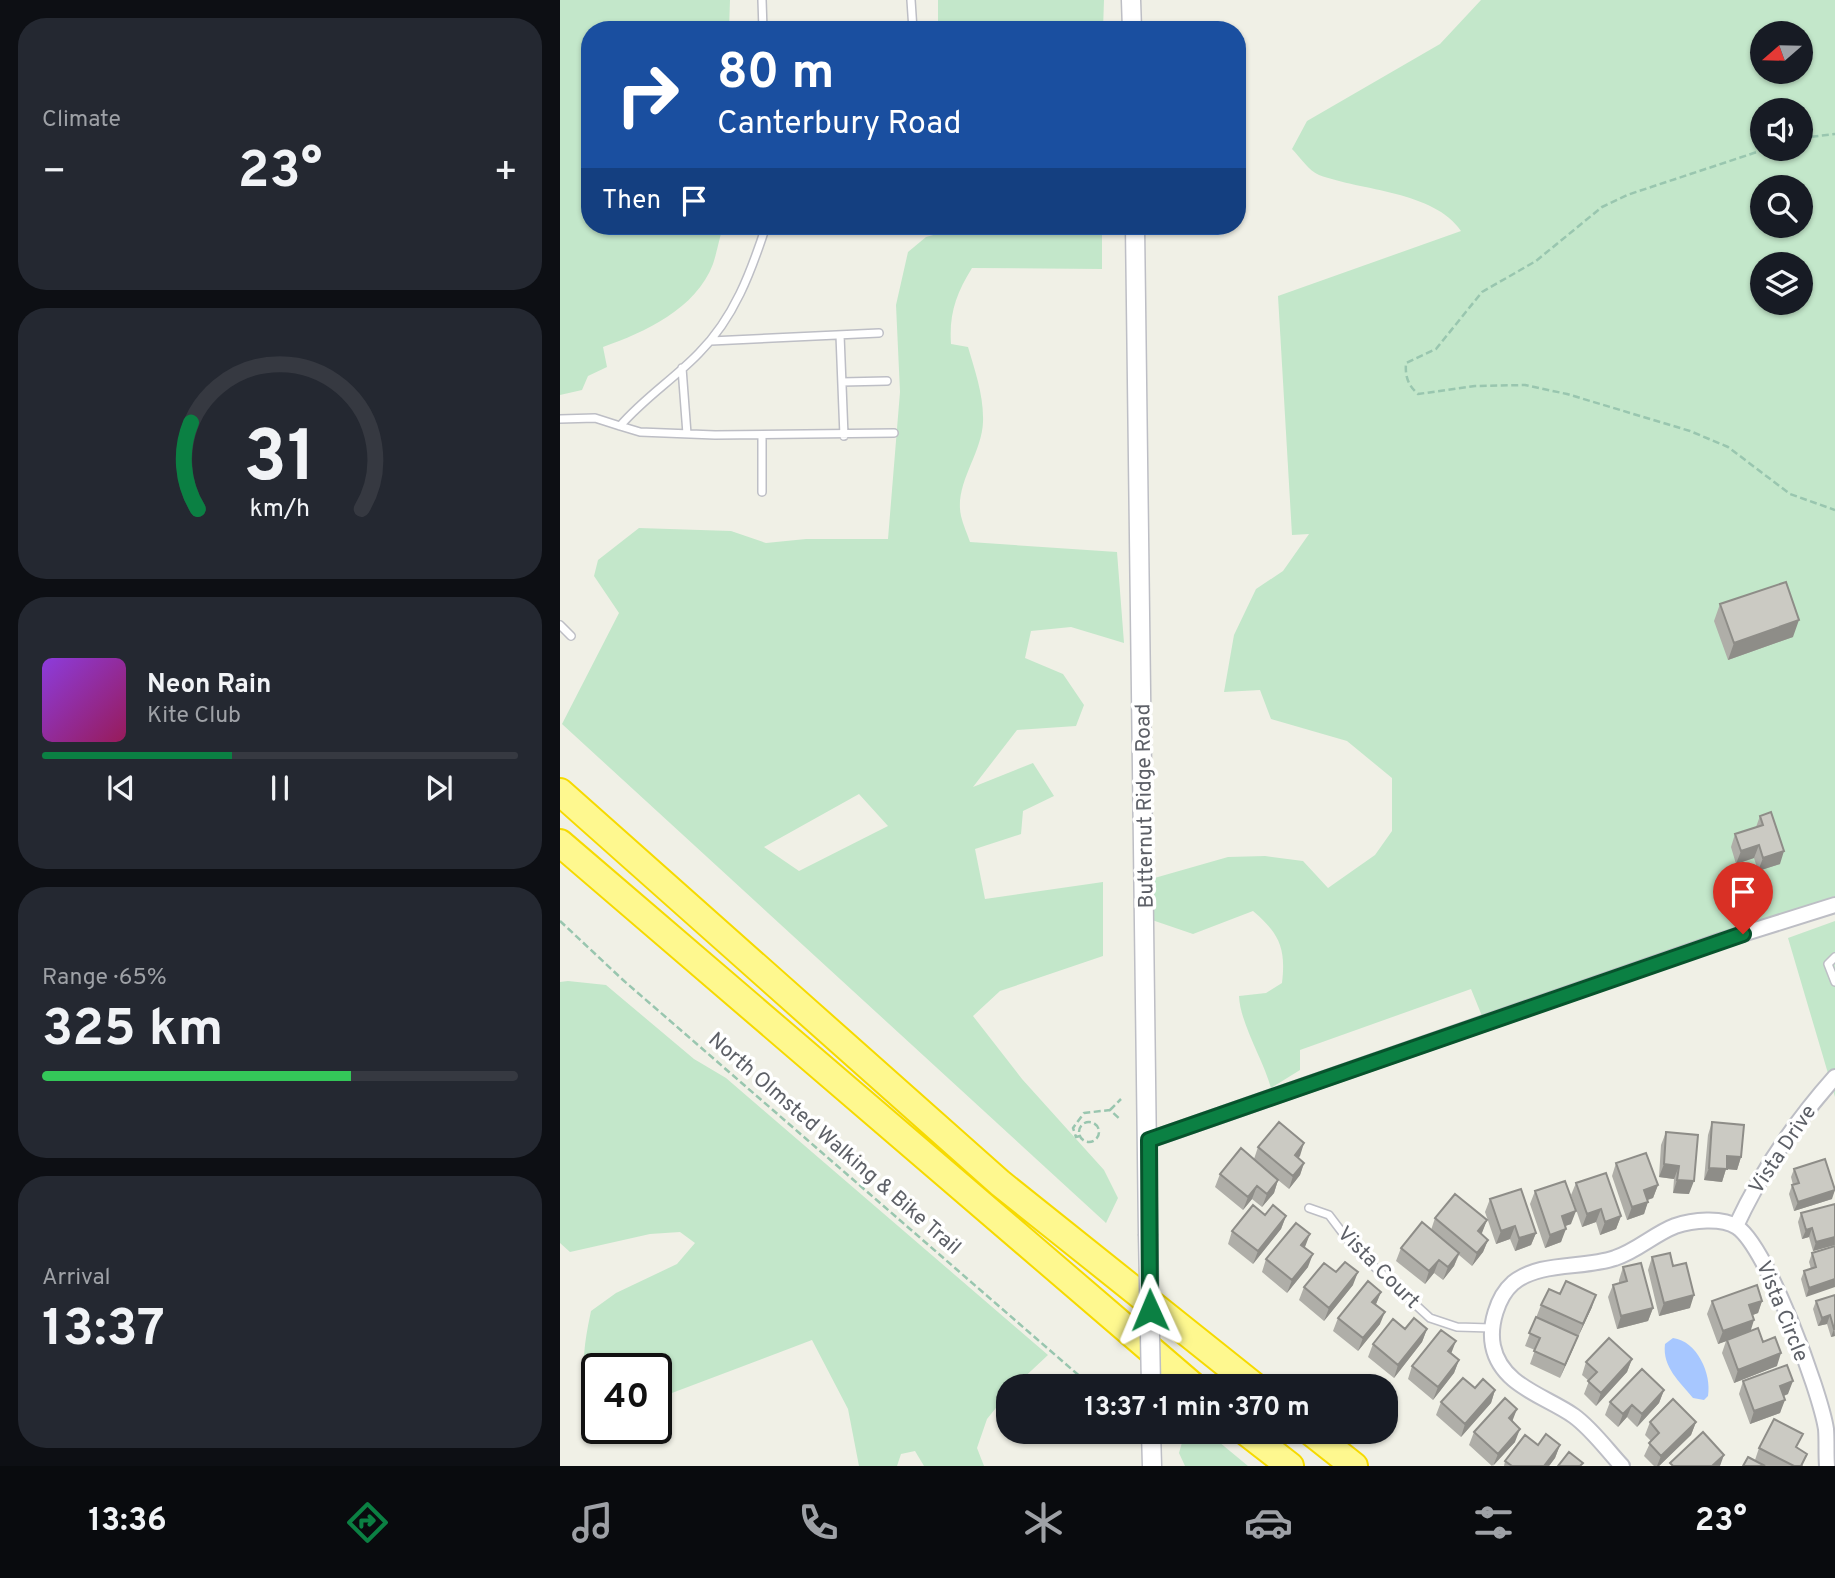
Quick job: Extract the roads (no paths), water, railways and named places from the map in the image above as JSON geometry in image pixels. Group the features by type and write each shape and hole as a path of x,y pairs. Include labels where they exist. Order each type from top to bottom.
{"highway":[{"path":"560,792 1000,1183 1239,1374"},
{"path":"560,843 1179,1374"},
{"path":"1262,1444 1290,1466"},
{"path":"1326,1444 1354,1466"}],"street":[{"path":"1132,0 1132,21"},
{"name":"Butternut Ridge Road","path":"1135,235 1151,1374"},
{"path":"1149,1140 1720,941 1835,905"},
{"name":"Vista Drive","path":"1736,1226 1758,1180 1785,1137 1835,1077"},
{"path":"1622,1466 1576,1417 1509,1376 1493,1349 1491,1328 1499,1304 1513,1283 1547,1268 1585,1266 1616,1258 1675,1226 1706,1220 1736,1226"},
{"name":"Vista Circle","path":"1736,1226 1757,1250 1803,1356 1825,1429 1829,1461"},
{"path":"1151,1444 1152,1466"}],"lane":[{"path":"762,0 763,21"},
{"path":"911,0 912,21"},
{"path":"620,426 640,403 711,341 748,281 763,235"},
{"path":"711,341 879,333"},
{"path":"839,335 845,436"},
{"path":"682,369 687,434"},
{"path":"842,382 887,382"},
{"path":"560,419 595,418 639,432 762,436 894,433"},
{"path":"762,436 762,492"},
{"path":"560,625 571,636"},
{"path":"1835,957 1828,964 1835,982"},
{"name":"Vista Court","path":"1309,1208 1329,1215 1354,1248 1430,1318 1457,1327 1491,1328"}],"water":[{"path":"1673,1338 1689,1345 1701,1360 1709,1387 1708,1396 1704,1400 1693,1398 1669,1367 1665,1344"}]}
